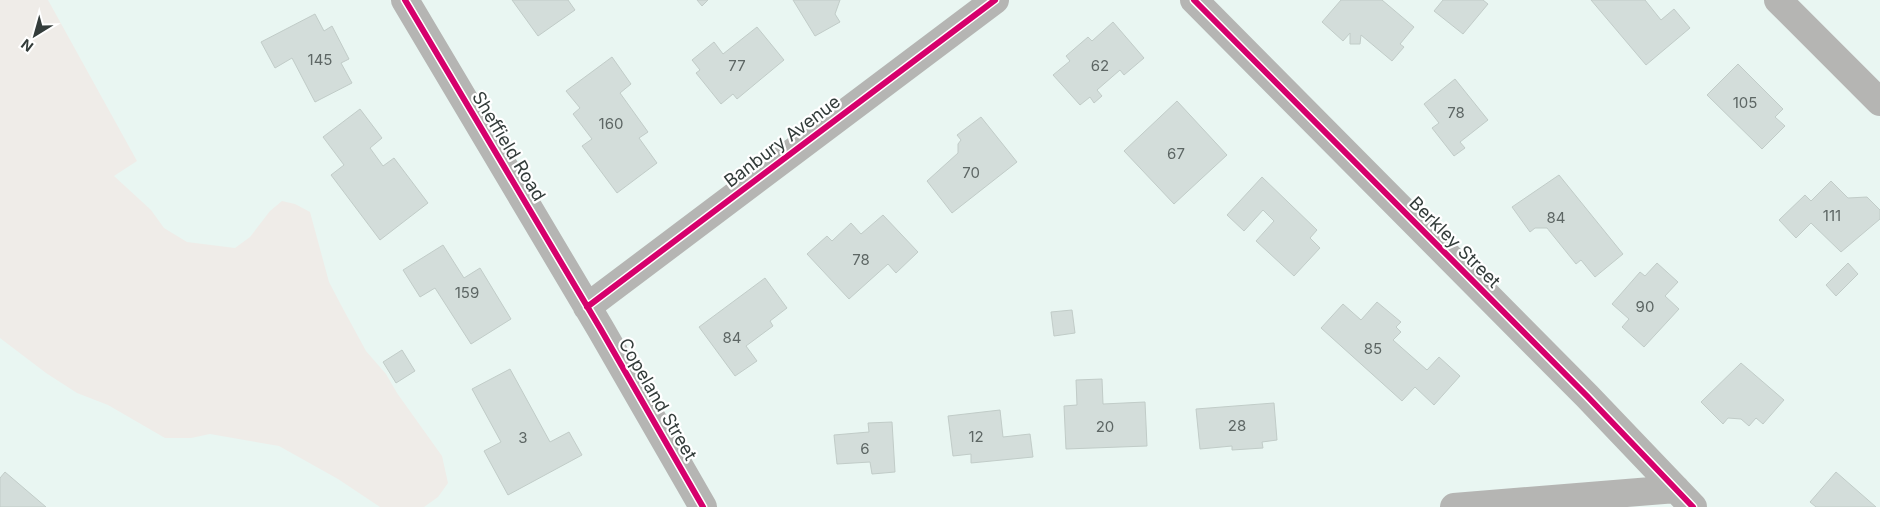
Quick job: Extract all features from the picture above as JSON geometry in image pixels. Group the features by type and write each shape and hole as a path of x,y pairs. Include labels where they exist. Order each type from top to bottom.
{"street":[{"name":"Sheffield Road","path":"405,0 587,307"},
{"name":"Banbury Avenue","path":"587,307 994,0"},
{"name":"Berkley Street","path":"1194,0 1587,396 1684,498"},
{"path":"1778,0 1880,102"},
{"name":"Copeland Street","path":"587,307 702,507"},
{"path":"1454,507 1684,498"}],"shaded area":[{"path":"0,0 48,0 137,161 114,176 151,210 164,228 187,242 235,248 250,237 270,211 282,201 295,204 310,212 329,282 341,305 366,351 386,374 397,393 442,456 448,483 438,497 424,507 380,507 338,479 279,446 210,434 191,438 165,438 108,405 77,393 46,373 0,338"}],"building":[{"path":"512,0 568,0 575,10 538,36"},
{"path":"697,0 708,0 702,6"},
{"path":"793,0 840,0 835,14 840,22 815,36"},
{"path":"1341,0 1382,0 1414,27 1400,44 1404,47 1392,61 1361,35 1360,44 1350,44 1350,33 1343,41 1322,22"},
{"path":"1443,0 1483,0 1488,4 1463,34 1434,11"},
{"path":"1591,0 1645,0 1661,20 1674,9 1690,28 1646,65"},
{"path":"315,14 324,31 332,26 349,59 341,63 352,83 315,102 292,58 275,68 261,42"},
{"path":"1113,22 1144,58 1124,75 1120,70 1097,90 1102,96 1094,103 1090,97 1080,105 1053,75 1070,61 1066,56 1088,37 1092,41"},
{"path":"757,27 784,60 737,99 733,94 721,104 696,73 700,70 692,60 714,42 723,54"},
{"path":"612,57 631,84 620,93 648,132 639,138 657,163 617,193 582,146 592,139 573,114 580,108 566,91"},
{"path":"1738,64 1783,109 1775,117 1785,126 1762,149 1707,95"},
{"path":"1455,79 1488,120 1460,142 1465,148 1454,156 1432,128 1439,123 1424,104"},
{"path":"1177,101 1227,155 1174,204 1124,151"},
{"path":"360,109 382,138 370,148 383,166 394,158 428,203 380,240 331,175 344,165 323,137"},
{"path":"981,117 1017,162 952,213 927,181 958,153 958,144 961,140 957,135"},
{"path":"1559,175 1623,254 1595,277 1581,260 1576,264 1547,228 1535,228 1530,232 1512,207"},
{"path":"1262,177 1317,230 1310,238 1320,248 1294,276 1256,241 1274,221 1263,210 1244,231 1227,215"},
{"path":"1831,181 1848,198 1867,197 1880,210 1880,219 1841,252 1811,223 1796,238 1779,220 1805,195 1811,201"},
{"path":"883,215 918,252 896,273 888,264 849,299 807,254 827,236 832,241 851,223 861,234"},
{"path":"443,245 464,278 480,268 511,319 471,344 435,288 420,297 403,270"},
{"path":"1657,263 1678,282 1665,296 1679,309 1644,347 1622,327 1629,319 1612,304 1640,272 1645,276"},
{"path":"1848,263 1858,274 1836,296 1826,285"},
{"path":"765,278 787,308 770,321 773,326 746,346 757,361 735,376 699,327"},
{"path":"1377,302 1401,322 1396,327 1401,332 1393,340 1427,370 1439,357 1460,376 1434,405 1415,387 1402,401 1321,328 1343,304 1361,320"},
{"path":"1072,310 1075,333 1054,336 1051,312"},
{"path":"402,350 415,371 396,383 383,362"},
{"path":"1741,363 1784,400 1763,424 1756,418 1749,426 1741,419 1728,418 1723,424 1701,402"},
{"path":"510,369 550,442 569,432 582,455 508,495 484,451 501,442 472,389"},
{"path":"1102,379 1103,404 1145,402 1147,446 1066,449 1064,406 1077,405 1076,380"},
{"path":"1274,403 1277,440 1262,442 1263,448 1232,450 1232,446 1200,449 1196,409"},
{"path":"1000,410 1003,437 1030,434 1033,457 971,463 971,454 953,456 948,416"},
{"path":"892,422 895,472 872,474 870,462 837,464 834,435 869,432 868,423"},
{"path":"5,472 46,507 0,507 0,478"},
{"path":"1836,472 1876,507 1816,507 1810,502"}],"cycle path":[{"path":"405,0 600,328 703,507"},
{"path":"587,307 995,0"},
{"path":"1194,0 1587,396 1693,507"}]}
